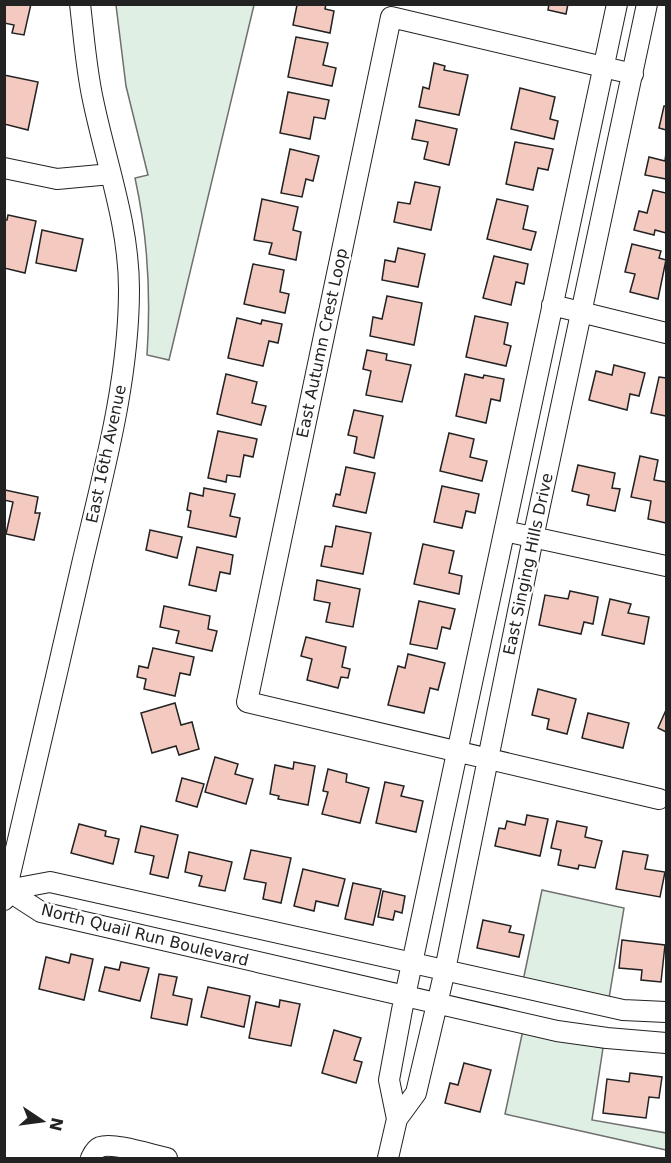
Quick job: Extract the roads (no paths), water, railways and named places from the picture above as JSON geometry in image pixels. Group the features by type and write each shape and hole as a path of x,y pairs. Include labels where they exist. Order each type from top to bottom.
{"street":[{"name":"East 16th Avenue","path":"6,895 99,493 116,413 127,345 129,288 127,252 122,220 87,72 80,4"},
{"name":"East Singing Hills Drive","path":"397,1119 389,1080 405,996 617,4"},
{"name":"East Singing Hills Drive","path":"388,1158 397,1119 416,1093 445,970 533,538 647,4"},
{"name":"East Autumn Crest Loop","path":"457,751 247,702 391,17 633,74"},
{"path":"4,168 57,179 111,174"},
{"path":"552,305 666,333"},
{"path":"505,531 666,566"},
{"path":"457,751 659,799"},
{"name":"North Quail Run Boulevard","path":"6,895 50,882 623,1010 666,1012"},
{"name":"North Quail Run Boulevard","path":"6,895 40,912 557,1031 666,1043"},
{"path":"96,1153 118,1147 167,1158"}]}
